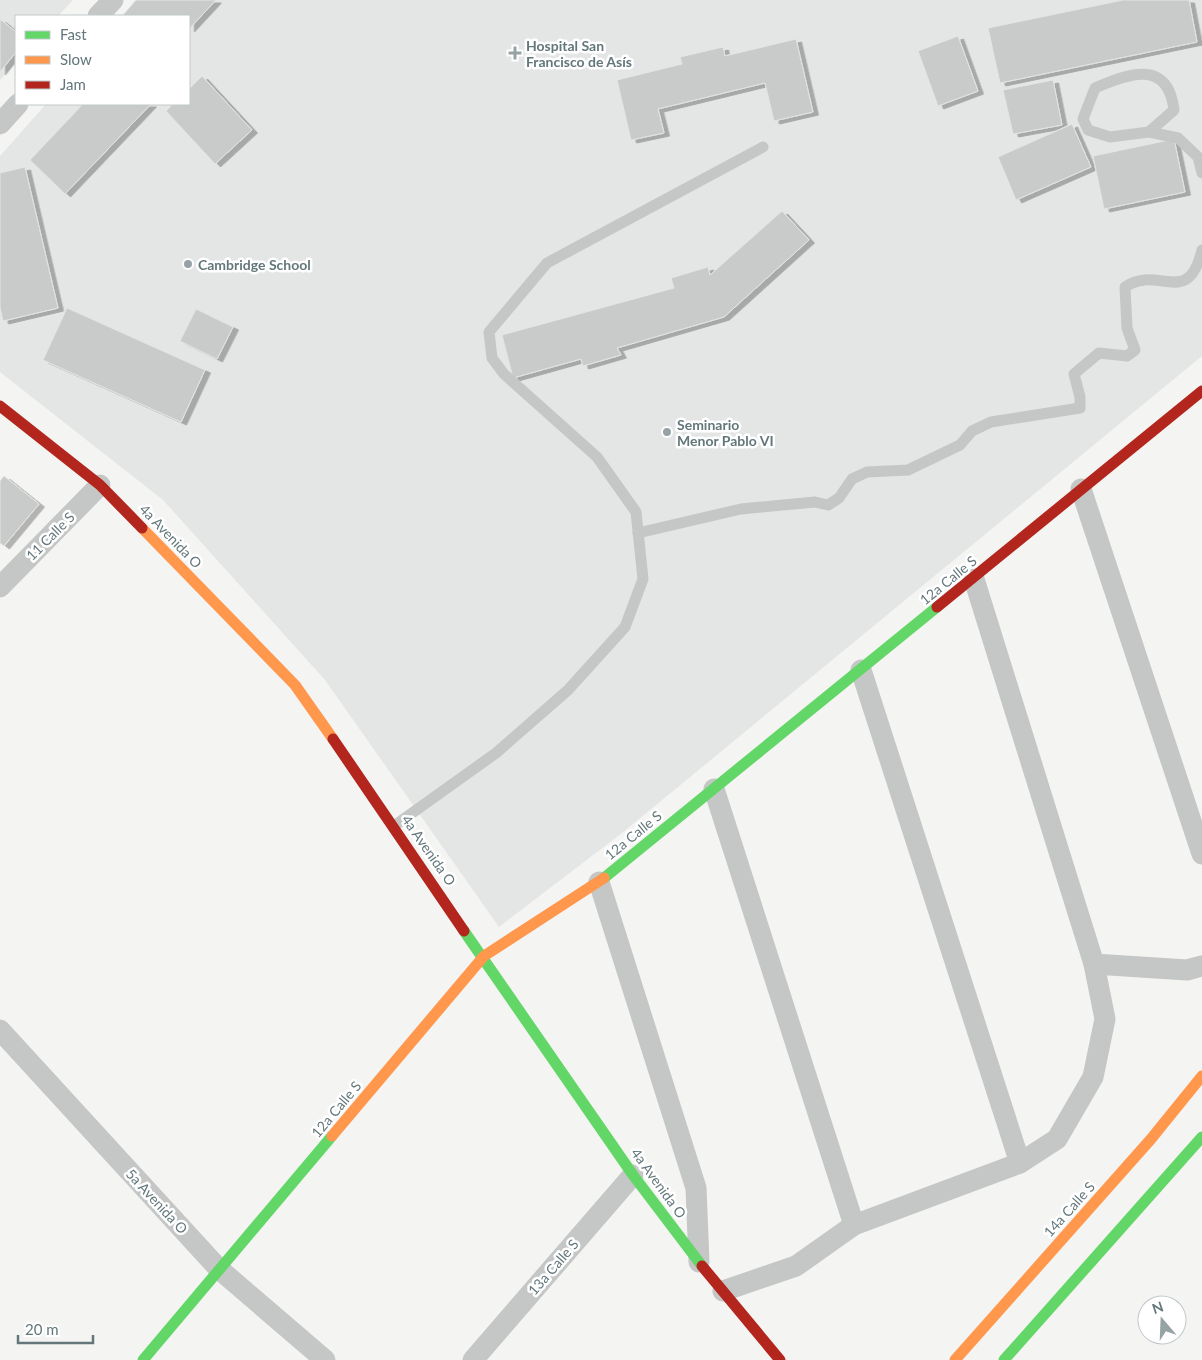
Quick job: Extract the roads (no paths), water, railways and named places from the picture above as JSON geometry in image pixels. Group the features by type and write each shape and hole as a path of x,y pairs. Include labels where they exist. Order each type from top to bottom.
{"street":[{"path":"99,15 112,0"},
{"path":"0,124 17,105"},
{"name":"12a Calle S","path":"142,1360 484,956 599,882 974,579 1081,489 1200,400"},
{"name":"4a Avenida O","path":"0,406 100,485 295,685 633,1174 699,1262 780,1360"},
{"name":"11 Calle S","path":"0,587 100,485"},
{"path":"1081,489 1202,854"},
{"path":"723,1290 796,1266 854,1225 1020,1163 1057,1139 1093,1077 1106,1019 1094,964 974,579"},
{"path":"861,670 1020,1163"},
{"path":"714,788 854,1225"},
{"path":"599,882 696,1188 699,1262"},
{"path":"1094,964 1187,970 1202,966"},
{"name":"5a Avenida O","path":"0,1030 219,1269 325,1360"},
{"name":"14a Calle S","path":"955,1360 1152,1139 1202,1076"},
{"path":"1004,1360 1202,1137"},
{"name":"13a Calle S","path":"473,1360 633,1174"}],"lane":[{"path":"1149,132 1174,110 1172,92 1163,80 1147,74 1119,78 1095,88 1083,119 1088,130 1110,137 1149,132 1178,138 1198,158 1202,173"},
{"path":"394,826 510,740 568,690 625,627 643,579 636,512 597,458 504,374 492,358 489,332 547,263 763,147"},
{"path":"638,533 741,509 815,502 828,505 839,498 852,479 867,472 908,470 960,445 972,431 990,422 1080,408 1080,397 1074,374 1099,353 1127,356 1135,350 1126,328 1125,287 1142,280 1182,282 1189,278 1198,267 1202,250"}],"place":[{"name":"Hospital San Francisco de Asís","path":"515,53"},
{"name":"Cambridge School","path":"188,264"},
{"name":"Seminario Menor Pablo VI","path":"667,432"}]}
